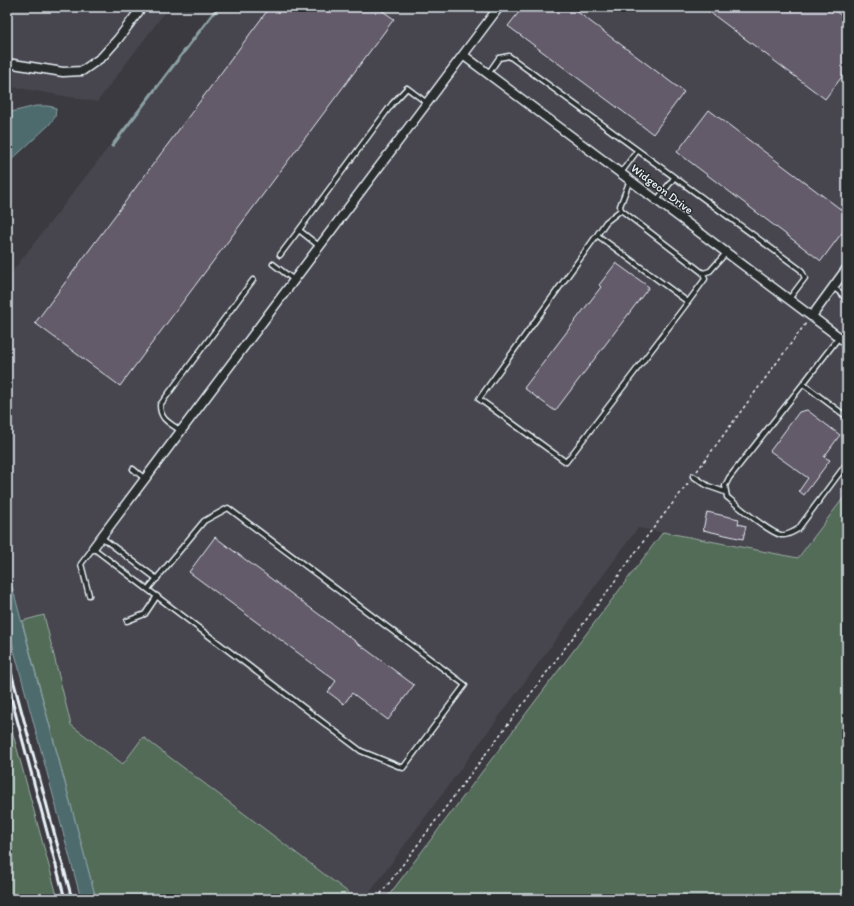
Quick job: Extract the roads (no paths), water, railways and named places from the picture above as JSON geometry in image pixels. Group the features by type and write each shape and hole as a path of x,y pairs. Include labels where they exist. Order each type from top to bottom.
{"street":[{"path":"7,63 63,72 82,71 102,57 118,39 142,7"},
{"path":"93,548 498,9"},
{"name":"Widgeon Drive","path":"463,55 847,343"},
{"path":"812,316 847,268"}],"lane":[{"path":"488,7 498,9"},
{"path":"488,74 499,58 509,56 800,270 804,278 789,299"},
{"path":"280,255 392,104 407,88 427,103"},
{"path":"621,174 637,151"},
{"path":"657,200 674,178"},
{"path":"621,210 606,222 479,399 566,462 705,279 703,273 621,210 620,206 630,180"},
{"path":"299,230 320,246"},
{"path":"597,235 688,302"},
{"path":"703,273 710,272 726,252"},
{"path":"273,264 294,280"},
{"path":"181,431 166,420 160,413 160,405 253,280"},
{"path":"833,287 842,294 847,302"},
{"path":"839,337 729,478 724,486 725,492 727,497 770,530 781,535 790,534 798,529 847,463"},
{"path":"803,384 847,417"},
{"path":"133,469 145,479"},
{"path":"693,476 708,486 725,492"},
{"path":"89,595 81,564 93,548 361,751 403,768 465,685 228,508 204,521 148,589"},
{"path":"101,537 156,579"},
{"path":"127,621 145,614 158,596"}],"water":[{"path":"36,106 53,107 56,109 55,117 49,125 7,164 7,113"},
{"path":"7,567 96,899 81,899 7,624"}],"waterway":[{"path":"112,146 218,7"}],"railway":[{"path":"7,657 72,899"},
{"path":"7,682 65,899"}]}
